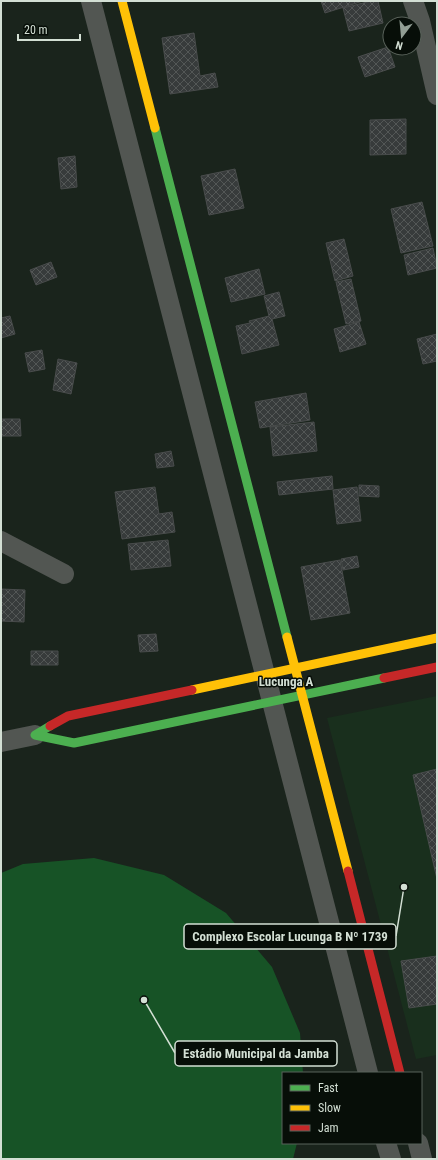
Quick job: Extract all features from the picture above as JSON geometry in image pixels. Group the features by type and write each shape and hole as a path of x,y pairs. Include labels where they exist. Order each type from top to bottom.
{"street":[{"path":"91,1 368,1072"},
{"path":"122,1 400,1072"},
{"path":"413,1 420,21 437,96"},
{"path":"1,541 64,574"},
{"path":"1,742 35,735 68,716 437,638"},
{"path":"35,735 74,743 437,667"},
{"path":"386,1144 391,1159"},
{"path":"418,1144 422,1159"}],"shaded area":[{"path":"437,696 437,1055 416,1059 327,718"}],"green space":[{"path":"94,858 164,875 226,913 272,967 300,1033 303,1072 282,1072 282,1144 297,1144 293,1159 1,1159 1,873 23,864"}],"building":[{"path":"321,1 363,1 325,13"},
{"path":"371,1 378,1 382,23 349,31 343,8"},
{"path":"194,33 200,76 215,73 218,87 170,94 162,38"},
{"path":"382,49 382,56 391,56 395,67 365,77 358,57"},
{"path":"406,119 406,154 370,155 370,120"},
{"path":"75,156 77,187 61,189 58,158"},
{"path":"235,169 244,208 209,215 201,176"},
{"path":"422,202 433,246 401,253 391,209"},
{"path":"344,239 353,276 335,281 326,243"},
{"path":"433,248 437,268 408,275 404,255"},
{"path":"51,262 57,277 36,285 30,270"},
{"path":"259,269 265,294 231,302 225,278"},
{"path":"351,279 361,321 346,324 336,282"},
{"path":"279,292 285,316 272,319 279,345 242,354 236,326 269,316 264,296"},
{"path":"10,316 15,334 1,338 1,318"},
{"path":"359,322 366,344 340,352 334,329"},
{"path":"437,334 437,361 423,364 417,339"},
{"path":"42,350 45,369 29,372 25,353"},
{"path":"58,359 77,363 71,394 53,390"},
{"path":"306,393 310,420 260,428 255,402"},
{"path":"1,419 20,419 21,436 1,436"},
{"path":"314,422 317,451 273,456 270,427"},
{"path":"171,451 174,466 157,468 155,454"},
{"path":"332,476 333,489 279,495 277,482"},
{"path":"359,485 379,486 379,497 359,496"},
{"path":"155,487 159,514 172,512 175,532 122,539 115,492"},
{"path":"357,487 361,521 337,524 333,490"},
{"path":"168,540 171,566 131,570 128,544"},
{"path":"357,556 359,567 343,570 341,559"},
{"path":"340,560 350,613 311,620 301,567"},
{"path":"1,589 25,590 24,622 1,621"},
{"path":"156,634 158,651 140,652 138,635"},
{"path":"31,651 58,651 58,665 31,665"},
{"path":"437,769 437,879 413,775"},
{"path":"437,956 437,1004 409,1008 401,961"}],"traffic: fast":[{"path":"155,128 287,637"},
{"path":"50,726 35,735 74,743 384,678"}],"traffic: slow":[{"path":"122,1 155,128"},
{"path":"287,637 348,871"},
{"path":"192,690 437,638"}],"traffic: jam":[{"path":"384,678 437,667"},
{"path":"50,726 68,716 192,690"},
{"path":"348,871 400,1072"}],"place":[{"name":"Complexo Escolar Lucunga B Nº 1739","path":"404,887"},
{"name":"Estádio Municipal da Jamba","path":"144,1000"}],"district":[{"name":"Lucunga A","path":"286,681"}]}
